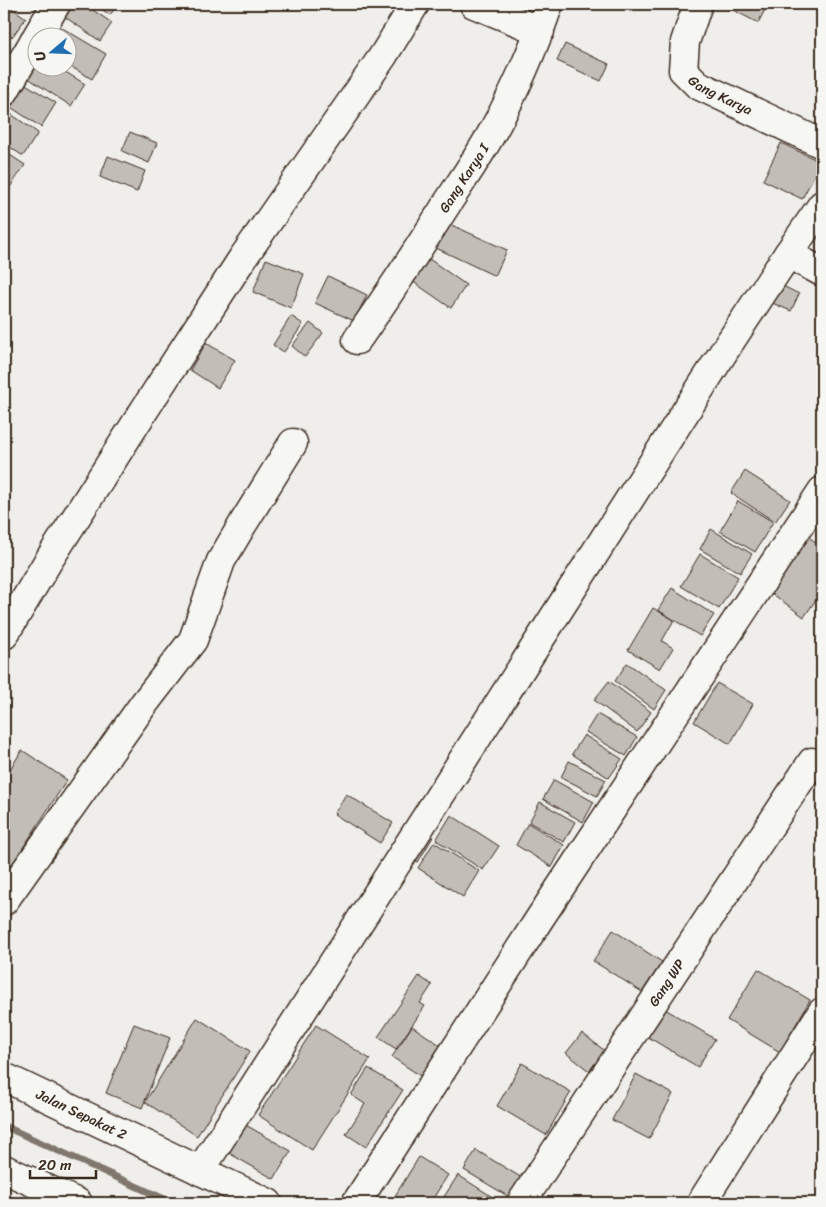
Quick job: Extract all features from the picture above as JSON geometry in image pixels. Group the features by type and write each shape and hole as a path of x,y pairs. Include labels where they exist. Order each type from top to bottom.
{"street":[{"path":"4,92 56,4"},
{"path":"4,635 145,408 242,259 383,56 415,4"},
{"path":"474,4 540,31"},
{"name":"Gang Karya I","path":"357,340 397,282 494,130 540,31 549,4"},
{"name":"Gang Karya","path":"698,4 685,42 683,70 698,84 822,144"},
{"path":"200,1171 719,359 822,205"},
{"path":"788,254 822,272"},
{"path":"4,901 143,705 193,640 222,561 292,443"},
{"path":"356,1203 540,918 822,491"},
{"name":"Gang WP","path":"522,1203 812,762"},
{"path":"701,1203 822,1012"},
{"name":"Jalan Sepakat 2","path":"4,1077 268,1203"},
{"path":"4,1169 78,1203"}],"building":[{"path":"4,4 26,18 12,37 4,31"},
{"path":"74,4 84,4 112,23 100,41 65,17"},
{"path":"94,4 118,4 110,15"},
{"path":"722,4 768,4 758,23"},
{"path":"78,37 106,54 92,79 78,71"},
{"path":"565,44 609,64 601,81 557,61"},
{"path":"28,78 75,78 85,84 71,106"},
{"path":"24,83 56,103 41,127 9,106"},
{"path":"8,112 38,133 23,156 4,143 4,118"},
{"path":"130,132 157,143 149,163 122,151"},
{"path":"781,143 821,162 802,199 763,180"},
{"path":"4,151 25,165 10,187 4,183"},
{"path":"108,156 145,171 137,192 100,177"},
{"path":"445,222 507,250 495,276 434,247"},
{"path":"425,256 466,285 451,308 409,279"},
{"path":"266,259 304,274 291,308 253,292"},
{"path":"328,276 367,295 354,321 315,303"},
{"path":"779,284 799,294 791,311 770,302"},
{"path":"291,316 303,324 284,352 273,345"},
{"path":"310,323 323,333 305,357 292,346"},
{"path":"206,343 235,360 218,388 190,370"},
{"path":"745,471 790,500 775,522 731,493"},
{"path":"738,501 773,522 755,552 720,531"},
{"path":"711,529 752,554 740,573 700,549"},
{"path":"809,537 822,547 822,591 804,617 770,592"},
{"path":"700,554 738,577 719,609 681,586"},
{"path":"672,588 714,615 700,636 658,610"},
{"path":"653,608 674,620 662,641 673,648 660,669 628,650"},
{"path":"627,663 666,690 654,709 615,681"},
{"path":"609,681 651,712 637,732 594,700"},
{"path":"717,683 753,704 730,744 694,722"},
{"path":"597,714 637,737 626,756 586,732"},
{"path":"584,735 622,759 609,778 572,754"},
{"path":"22,750 67,780 4,877 4,779"},
{"path":"569,761 606,780 597,796 561,777"},
{"path":"554,780 594,802 583,822 543,799"},
{"path":"346,794 393,823 380,843 334,814"},
{"path":"540,802 575,822 564,842 529,822"},
{"path":"451,815 499,846 483,870 436,840"},
{"path":"528,823 564,845 552,867 516,845"},
{"path":"421,829 433,837 418,862 405,854"},
{"path":"434,842 479,871 463,897 418,868"},
{"path":"613,930 662,962 642,992 593,961"},
{"path":"758,969 810,1000 780,1052 727,1020"},
{"path":"419,976 432,985 420,1003 425,1006 396,1049 378,1037"},
{"path":"665,1009 715,1039 698,1067 648,1037"},
{"path":"197,1018 250,1051 197,1136 145,1102"},
{"path":"134,1024 170,1038 142,1108 106,1093"},
{"path":"316,1025 370,1059 312,1150 258,1115"},
{"path":"412,1026 446,1049 425,1079 392,1057"},
{"path":"582,1033 605,1051 589,1071 566,1053"},
{"path":"522,1063 571,1092 546,1135 497,1106"},
{"path":"368,1068 403,1090 366,1147 346,1134 365,1104 351,1095"},
{"path":"636,1074 673,1094 649,1139 612,1120"},
{"path":"237,1120 291,1151 274,1179 220,1148"},
{"path":"476,1150 527,1181 516,1201 464,1170"},
{"path":"419,1157 448,1175 430,1203 400,1203 393,1199"},
{"path":"458,1175 502,1203 440,1203"}],"waterway":[{"path":"4,1126 173,1203"}]}
